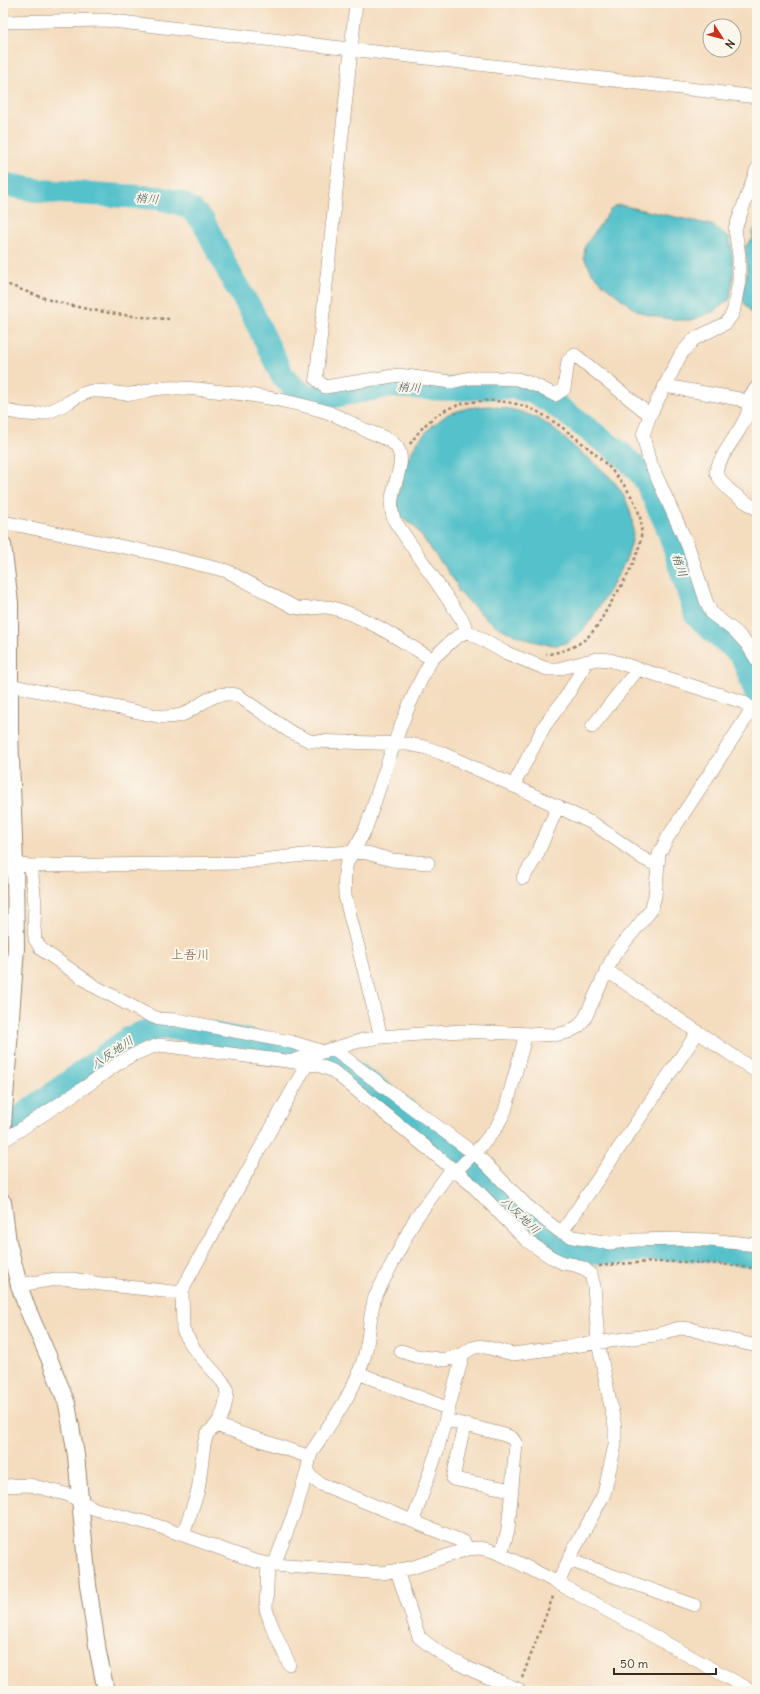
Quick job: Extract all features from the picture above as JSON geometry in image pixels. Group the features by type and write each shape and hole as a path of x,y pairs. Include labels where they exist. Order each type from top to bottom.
{"street":[{"path":"356,3 316,379 325,387 399,375 451,382 470,378 517,379 535,385 555,395 564,389 568,361 575,355 650,415"},
{"path":"3,22 104,20 757,97"},
{"path":"757,169 735,229 739,256 739,281 734,313 726,323 694,339 682,354 650,415 643,435 648,460 688,546 706,601 712,614 736,632 747,644 757,659"},
{"path":"665,386 739,399 748,404 749,409 746,416 722,456 716,472 720,481 731,492 757,509"},
{"path":"746,402 757,387"},
{"path":"3,410 30,415 44,414 58,408 78,396 91,391 131,394 164,388 258,395 325,411 387,440 394,444 399,450 400,469 393,488 390,510 463,621 467,631 504,652 547,669 558,669 597,659 610,660 743,702 754,708 668,837 660,854 655,896 651,910 620,945 606,970 590,1009 579,1026 568,1032 555,1035 461,1031 381,1037 362,1040 288,1062"},
{"path":"3,522 158,554 227,571 294,607 304,610 322,606 334,608 373,624 432,659"},
{"path":"3,545 10,603 10,685 6,733 16,865 16,948 3,1118"},
{"path":"381,1037 345,896 345,872 347,864 366,827 395,743 423,676 432,659 454,639 467,631"},
{"path":"514,786 545,725 566,697 587,661"},
{"path":"592,727 638,669"},
{"path":"10,685 162,718 184,714 209,698 228,693 237,695 289,731 310,741 395,743 424,747 514,786 594,824 644,860 658,866"},
{"path":"523,878 536,857 558,806"},
{"path":"16,865 237,862 304,855 353,852 367,853 392,860 428,863"},
{"path":"16,865 34,904 34,927 36,939 40,949 94,986 144,1014 159,1019 177,1020 329,1050 474,1152 526,1205 541,1218 562,1232 573,1237 610,1243 636,1240 679,1239 710,1240 757,1245"},
{"path":"606,970 757,1072"},
{"path":"562,1232 698,1032"},
{"path":"289,1664 266,1609 271,1565 297,1505 312,1451 347,1397 358,1373 366,1348 371,1309 375,1297 414,1221 448,1174 460,1167 482,1145 501,1121 526,1034"},
{"path":"3,1141 85,1086 120,1060 140,1050 159,1045 318,1065 333,1071 471,1184 526,1240 563,1263 576,1265 585,1270 591,1275 594,1286 598,1342 615,1427 615,1445 604,1494 558,1583"},
{"path":"183,1535 198,1491 204,1444 207,1434 216,1425 224,1410 227,1394 226,1387 222,1381 194,1349 183,1330 182,1293 190,1275 307,1064"},
{"path":"3,1202 8,1242 8,1262 19,1285 67,1404 76,1455 88,1585 98,1652 106,1691"},
{"path":"19,1285 56,1279 72,1279 101,1284 182,1293"},
{"path":"401,1351 416,1356 445,1360 463,1354 472,1348 481,1346 513,1354 655,1335 680,1328 691,1329 717,1337 757,1346"},
{"path":"413,1521 437,1451 463,1354"},
{"path":"358,1373 447,1414 464,1424 512,1438 516,1444 516,1452 508,1530 501,1554"},
{"path":"464,1424 453,1478 512,1490"},
{"path":"216,1425 310,1457"},
{"path":"307,1472 312,1478 321,1484 464,1542 467,1549"},
{"path":"3,1486 30,1485 69,1495 95,1509 155,1525 271,1565 382,1573 397,1571 467,1549 479,1548 501,1554 558,1583 752,1691"},
{"path":"569,1560 694,1605"},
{"path":"397,1571 419,1637 427,1644 476,1673 518,1689"}],"path":[{"path":"3,283 49,300 105,313 142,318 169,319"},
{"path":"399,454 406,449 432,418 456,405 484,400 512,403 536,411 560,425 603,460 618,478 633,499 641,521 640,542 633,562 599,624 584,641 571,649 548,654 542,652"},
{"path":"585,1270 599,1266 648,1261 713,1263 757,1269"},
{"path":"518,1689 547,1617 558,1583"}],"water":[{"path":"620,205 712,225 730,238 734,270 730,299 714,311 692,320 675,320 648,315 638,311 603,284 593,274 584,258 585,246 611,209 614,206"},
{"path":"757,226 757,318 742,300 747,270 745,246 753,239 752,232"},
{"path":"489,406 522,412 535,417 549,426 599,467 611,479 619,488 630,512 633,525 632,540 630,550 621,570 588,624 577,636 564,643 551,645 526,639 503,629 487,619 458,591 456,583 414,526 403,519 396,505 406,462 418,441 432,426 448,414 468,408"}],"waterway":[{"name":"梢川","path":"3,184 41,191 159,198 180,203 192,210 203,221 234,282 251,310 282,375 293,387 303,394 313,397 328,397 388,386 446,389 513,387 534,392 551,402 623,455 637,469 646,481 668,528 696,615 742,655 757,696"},
{"name":"八反地川","path":"3,1130 128,1039 144,1032 159,1028 172,1028 286,1048"},
{"name":"八反地川","path":"330,1057 369,1083 449,1144 475,1167 539,1233 556,1243 585,1252 611,1253 649,1249 671,1249 710,1250 757,1256"}],"district":[{"name":"上吾川","path":"190,954"}]}
